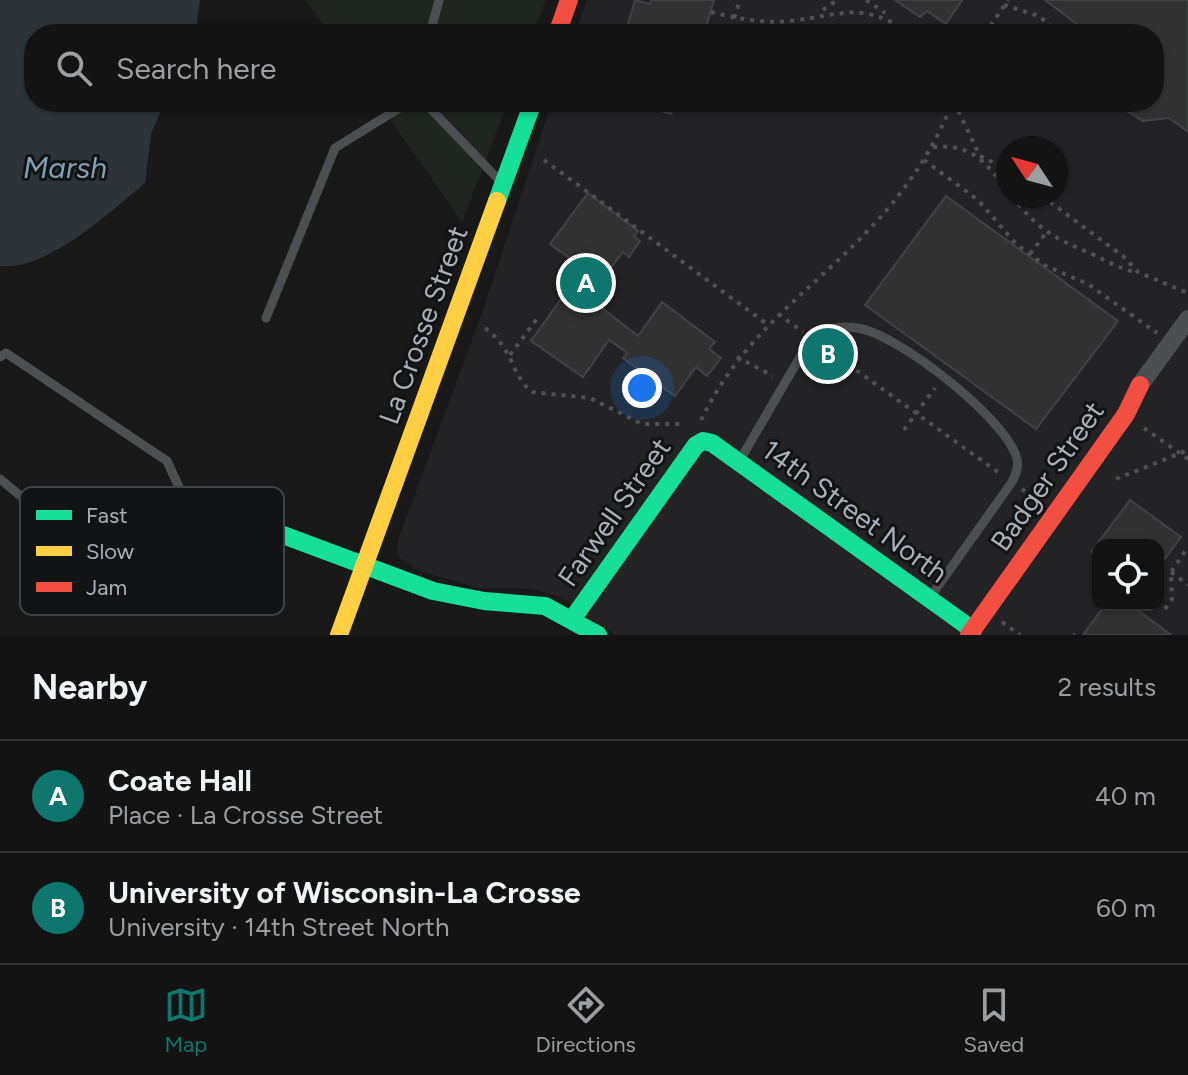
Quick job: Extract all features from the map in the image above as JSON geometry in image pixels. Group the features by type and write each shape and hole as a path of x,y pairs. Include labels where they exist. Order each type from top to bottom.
{"street":[{"path":"561,24 569,0"},
{"name":"La Crosse Street","path":"339,635 530,112"},
{"path":"1171,343 1188,319"},
{"name":"Badger Street","path":"971,632 1126,414 1140,385 1171,343"},
{"name":"14th Street North","path":"703,441 712,443 739,462 971,632"},
{"name":"Farwell Street","path":"573,618 696,445 703,441"},
{"path":"284,536 444,594 484,601 532,603 573,618 598,635"}],"lane":[{"path":"433,24 439,0"},
{"path":"266,318 335,148 393,112"},
{"path":"434,112 504,185"},
{"path":"739,462 819,332 832,328 865,330 919,359 1004,433 1016,457 1018,469 929,599"},
{"path":"0,357 6,353 167,461 179,487"},
{"path":"0,479 20,496"}],"path":[{"path":"734,18 740,0"},
{"path":"818,14 837,0"},
{"path":"866,0 900,24"},
{"path":"992,24 1006,2 1039,16 1049,24"},
{"path":"711,12 734,18 782,21 837,8 872,9 897,21"},
{"path":"485,328 503,341 524,386 532,392 590,398 642,424 699,423 737,357 777,314 890,207 924,160 949,112"},
{"path":"959,112 980,156 996,176"},
{"path":"932,147 954,146 996,164"},
{"path":"544,160 767,324"},
{"path":"924,160 978,200 1016,244 1036,259 1088,284 1171,343"},
{"path":"1023,208 1046,233 1120,269 1138,272 1188,293"},
{"path":"1058,208 1124,257 1138,272"},
{"path":"1028,256 1046,233"},
{"path":"777,314 1055,514"},
{"path":"510,355 539,316"},
{"path":"737,357 785,385"},
{"path":"904,430 942,379"},
{"path":"1126,414 1188,459"},
{"path":"1116,479 1188,450"},
{"path":"1165,609 1172,599 1171,572 1188,547"},
{"path":"1171,572 1188,585"}],"shaded area":[{"path":"306,0 546,0 537,24 323,24"},
{"path":"587,0 1045,0 1077,24 579,24"},
{"path":"385,112 504,112 462,222"},
{"path":"549,112 1128,112 1143,121 1169,118 1188,132 1188,635 616,635 558,596 532,589 478,588 420,571 397,553 399,537 481,316"}],"water":[{"name":"Marsh","path":"0,0 200,0 196,24 24,24 24,112 161,112 151,134 145,183 57,250 18,265 0,266"}],"building":[{"path":"635,0 650,4 651,0 714,0 707,24 628,24"},
{"path":"895,0 962,0 946,24 927,11 920,17"},
{"path":"1045,0 1188,0 1188,132 1169,118 1143,121 1128,112 1164,112 1164,24 1077,24"},
{"path":"588,193 638,231 634,236 640,241 629,257 623,252 588,297 638,336 662,302 715,342 709,349 721,358 707,376 696,367 675,396 623,358 627,353 609,340 583,377 531,341 583,268 550,244"},
{"path":"946,196 1118,321 1036,429 865,305"},
{"path":"1130,500 1181,537 1164,560 1164,539 1101,539"},
{"path":"1101,611 1139,611 1171,635 1083,635"}],"traffic: fast":[{"path":"497,201 529,112"},
{"path":"573,618 696,445 703,441 712,443 973,630"},
{"path":"284,535 433,591 484,601 545,606 598,635"}],"traffic: slow":[{"path":"339,635 497,201"}],"traffic: jam":[{"path":"561,24 569,0"},
{"path":"969,635 1126,414 1140,385"}],"place":[{"name":"Coate Hall","path":"586,283"},
{"name":"University of Wisconsin-La Crosse","path":"828,354"}]}
